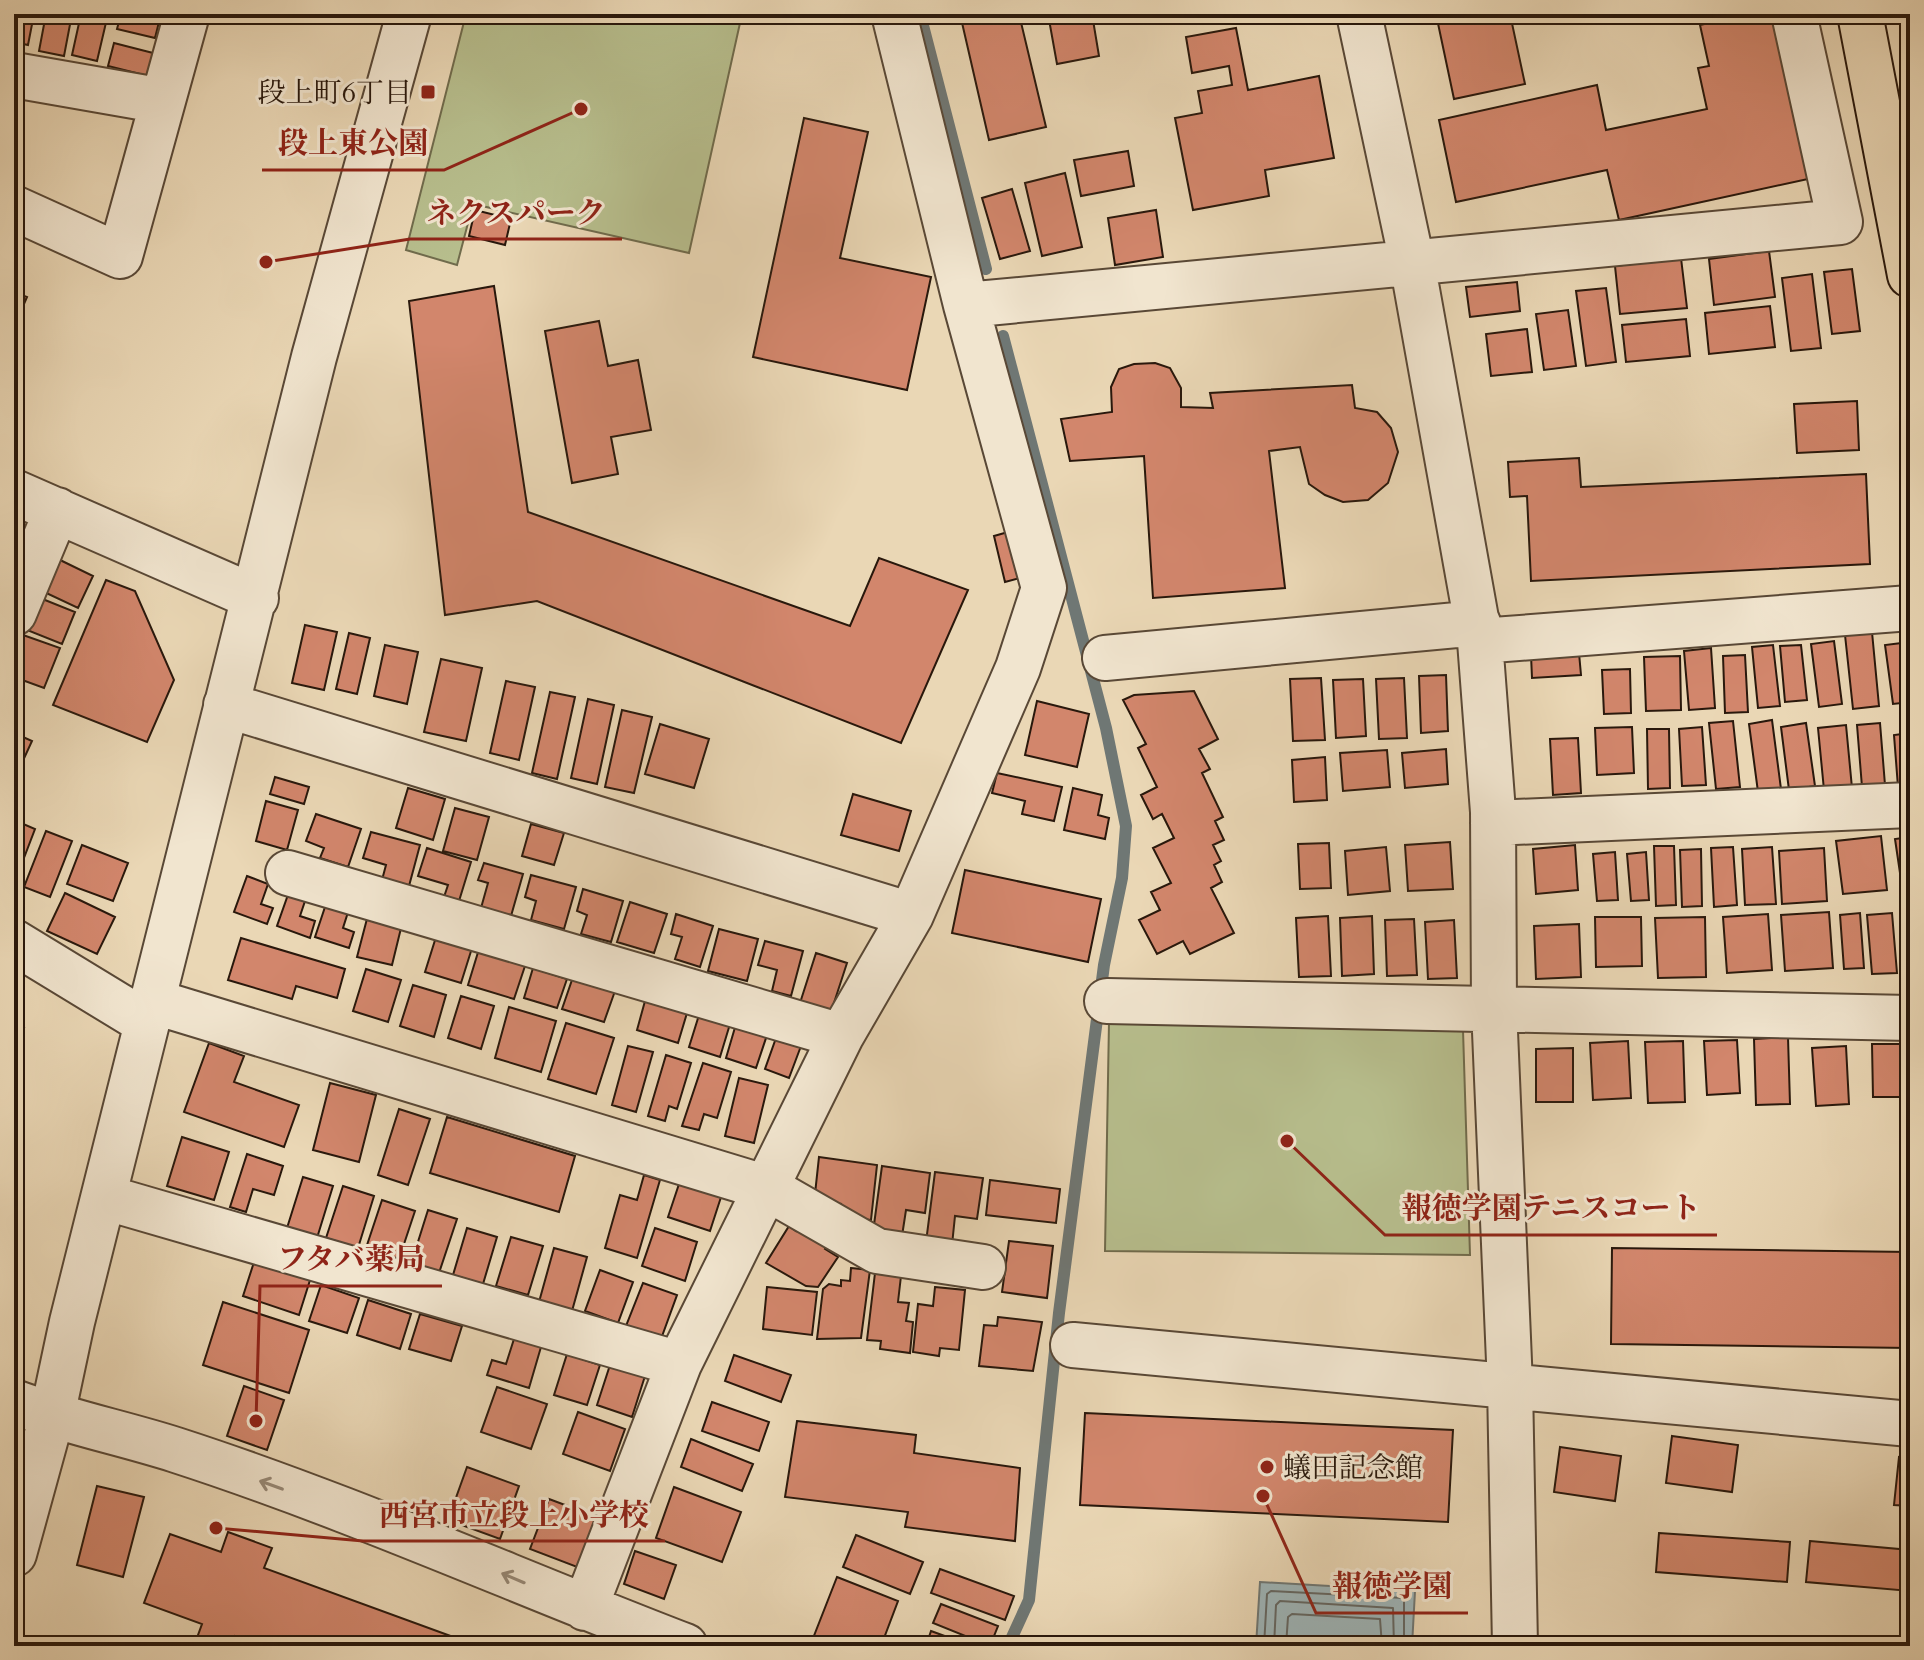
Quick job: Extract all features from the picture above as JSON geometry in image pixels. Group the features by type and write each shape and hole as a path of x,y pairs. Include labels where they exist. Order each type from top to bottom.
{"main road":[{"path":"1860,14 1910,275"}],"street":[{"path":"14,208 120,256 187,14"},
{"path":"14,1554 33,1409 104,1197 314,357 409,14"},
{"path":"585,1608 679,1364 841,1036 911,915 1018,668 1044,588 966,305 894,14"},
{"path":"1359,14 1412,262 1479,632 1493,823 1494,1008 1510,1385 1515,1646"},
{"path":"966,305 1840,222 1794,14"},
{"path":"14,75 163,101"},
{"path":"14,492 256,598"},
{"path":"14,613 57,510"},
{"path":"1105,658 1479,632 1910,608"},
{"path":"226,705 911,915"},
{"path":"1493,823 1910,805"},
{"path":"288,873 841,1036"},
{"path":"14,942 149,1012 767,1188 877,1251 983,1267"},
{"path":"1107,1001 1910,1018"},
{"path":"104,1197 679,1364"},
{"path":"1073,1345 1910,1424"},
{"path":"33,1409 175,1450 425,1541 685,1646"}],"green space":[{"path":"466,14 742,14 689,253 473,204 457,265 406,250"},
{"path":"1109,1022 1463,1030 1470,1255 1105,1251"}],"water":[{"path":"1260,1582 1415,1591 1412,1646 1256,1646"}],"building":[{"path":"14,14 34,14 28,45 14,42"},
{"path":"46,14 72,14 64,56 39,51"},
{"path":"81,14 108,14 97,61 72,55"},
{"path":"121,14 161,14 155,38 117,29"},
{"path":"960,14 1019,14 1046,127 989,140"},
{"path":"1048,14 1092,14 1099,56 1057,64"},
{"path":"1436,14 1510,14 1525,84 1454,99"},
{"path":"1749,14 1772,14 1808,179 1619,220 1607,170 1456,202 1439,120 1597,85 1606,130 1707,109 1698,68 1709,66 1700,25"},
{"path":"1236,28 1248,90 1319,76 1334,158 1265,170 1269,196 1193,210 1175,118 1202,113 1198,91 1232,85 1229,66 1192,73 1186,37"},
{"path":"114,43 157,54 152,77 108,66"},
{"path":"804,118 868,132 840,258 931,277 907,390 753,357"},
{"path":"1128,151 1134,186 1081,196 1074,160"},
{"path":"1065,173 1082,247 1042,256 1025,183"},
{"path":"1012,189 1030,251 1000,259 982,198"},
{"path":"475,210 511,219 505,245 469,236"},
{"path":"1156,210 1163,257 1115,265 1108,218"},
{"path":"1769,251 1775,297 1714,305 1709,259"},
{"path":"1681,258 1687,308 1620,314 1615,266"},
{"path":"1852,269 1860,331 1832,334 1824,272"},
{"path":"1812,274 1821,348 1791,351 1782,278"},
{"path":"1517,282 1520,311 1470,317 1466,287"},
{"path":"494,286 528,512 850,626 879,558 968,590 901,743 537,601 445,615 409,301"},
{"path":"1606,288 1616,362 1586,366 1576,291"},
{"path":"14,292 27,297 14,327"},
{"path":"1770,306 1775,347 1709,354 1705,313"},
{"path":"1568,310 1576,366 1544,370 1536,314"},
{"path":"1686,319 1690,356 1626,362 1622,325"},
{"path":"599,321 608,366 638,360 651,430 611,437 618,474 572,483 545,331"},
{"path":"1527,329 1532,372 1491,376 1486,334"},
{"path":"1155,363 1170,368 1181,388 1181,407 1213,408 1210,393 1352,385 1355,408 1377,412 1391,428 1398,452 1388,483 1368,500 1343,502 1309,484 1300,447 1269,451 1285,588 1153,598 1144,456 1070,461 1061,419 1112,412 1111,387 1119,369 1134,364"},
{"path":"1857,401 1859,450 1797,453 1794,404"},
{"path":"1579,458 1581,487 1866,474 1870,564 1531,581 1527,496 1510,497 1508,462"},
{"path":"1008,532 1020,578 1005,582 994,536"},
{"path":"58,559 93,576 78,608 42,591"},
{"path":"106,580 135,591 174,680 147,742 53,705"},
{"path":"40,598 75,612 62,644 27,630"},
{"path":"305,625 337,632 324,690 292,683"},
{"path":"1872,632 1879,706 1853,709 1845,635"},
{"path":"349,633 370,638 357,694 336,689"},
{"path":"23,635 60,648 44,688 14,677 14,658"},
{"path":"1834,641 1842,704 1819,707 1811,644"},
{"path":"1910,642 1910,702 1893,704 1885,645"},
{"path":"385,645 418,652 407,704 374,696"},
{"path":"1773,645 1780,706 1758,708 1752,647"},
{"path":"1801,645 1807,700 1785,702 1780,646"},
{"path":"1711,648 1715,708 1689,710 1684,651"},
{"path":"1579,653 1581,675 1532,678 1531,655"},
{"path":"1745,655 1748,712 1725,713 1723,656"},
{"path":"1680,656 1681,710 1646,711 1644,657"},
{"path":"441,659 482,668 466,741 424,732"},
{"path":"1630,669 1631,713 1604,714 1602,670"},
{"path":"1446,675 1448,731 1421,733 1419,676"},
{"path":"1321,678 1325,740 1293,741 1290,679"},
{"path":"1404,678 1407,738 1379,739 1376,679"},
{"path":"1363,679 1366,736 1336,738 1333,680"},
{"path":"506,681 535,687 519,760 490,753"},
{"path":"1194,691 1218,739 1199,749 1210,769 1202,773 1223,817 1215,821 1224,840 1213,845 1221,861 1214,865 1222,882 1211,888 1234,933 1190,954 1183,941 1157,954 1139,920 1160,910 1151,892 1171,883 1153,848 1174,838 1162,814 1153,819 1141,795 1157,787 1138,748 1146,744 1123,700 1134,695"},
{"path":"550,692 575,697 557,779 532,773"},
{"path":"588,699 614,705 597,784 571,778"},
{"path":"1037,701 1089,714 1077,767 1025,755"},
{"path":"622,710 652,717 634,793 605,787"},
{"path":"1772,720 1781,789 1758,792 1749,724"},
{"path":"1733,721 1740,787 1716,789 1709,723"},
{"path":"1806,723 1815,786 1789,790 1781,727"},
{"path":"1880,723 1885,785 1862,787 1857,725"},
{"path":"660,724 709,739 694,788 645,774"},
{"path":"1846,725 1852,788 1824,790 1818,728"},
{"path":"1632,727 1634,773 1597,775 1595,728"},
{"path":"1702,727 1706,785 1682,786 1679,729"},
{"path":"1647,729 1669,729 1670,788 1648,789"},
{"path":"14,733 32,741 15,778 14,778"},
{"path":"1910,733 1910,786 1898,787 1894,735"},
{"path":"1578,738 1581,793 1553,795 1550,739"},
{"path":"1446,749 1448,784 1405,788 1402,753"},
{"path":"1387,750 1390,787 1343,791 1340,753"},
{"path":"1325,757 1327,800 1294,802 1292,760"},
{"path":"997,773 1062,787 1054,821 1022,814 1025,801 992,793"},
{"path":"275,777 309,787 304,804 270,794"},
{"path":"408,788 445,799 433,840 396,828"},
{"path":"1073,788 1102,795 1098,815 1109,818 1105,839 1064,830"},
{"path":"853,794 911,811 899,851 841,835"},
{"path":"266,801 298,810 287,850 256,841"},
{"path":"455,808 489,817 477,860 443,851"},
{"path":"316,814 361,829 348,867 320,858 324,848 306,841"},
{"path":"14,820 35,829 14,884"},
{"path":"531,824 564,833 554,865 522,856"},
{"path":"46,831 72,841 50,897 24,887"},
{"path":"371,832 420,845 409,886 382,880 386,865 363,858"},
{"path":"1881,836 1887,890 1843,894 1836,841"},
{"path":"1910,837 1910,899 1904,900 1895,839"},
{"path":"1450,842 1453,889 1408,891 1405,845"},
{"path":"1329,843 1331,888 1300,889 1298,844"},
{"path":"82,845 128,863 113,901 67,884"},
{"path":"1575,845 1578,890 1536,894 1533,849"},
{"path":"1654,846 1674,846 1676,905 1656,906"},
{"path":"1386,847 1390,891 1348,895 1345,851"},
{"path":"1733,847 1737,905 1714,907 1711,848"},
{"path":"1772,847 1776,904 1745,905 1742,849"},
{"path":"427,848 471,862 459,901 444,897 448,885 418,876"},
{"path":"1824,848 1827,901 1782,904 1779,851"},
{"path":"1701,849 1702,906 1682,907 1680,850"},
{"path":"1615,852 1618,900 1597,901 1593,854"},
{"path":"1646,852 1649,900 1631,901 1627,854"},
{"path":"484,863 523,874 511,916 481,908 488,883 478,880"},
{"path":"965,870 1101,899 1088,962 952,933"},
{"path":"531,875 576,887 564,929 531,920 536,901 525,897"},
{"path":"247,876 268,884 261,904 273,908 267,924 234,912"},
{"path":"290,889 307,895 300,916 315,921 310,938 277,926"},
{"path":"583,889 623,901 611,942 581,934 587,915 577,911"},
{"path":"65,893 115,917 97,954 47,931"},
{"path":"327,901 349,909 343,928 354,932 349,948 315,937"},
{"path":"630,902 667,914 654,953 617,942"},
{"path":"1829,912 1833,968 1785,971 1781,915"},
{"path":"1860,913 1864,968 1844,969 1840,915"},
{"path":"1892,913 1897,973 1872,974 1867,915"},
{"path":"676,914 713,926 700,967 675,959 682,937 671,934"},
{"path":"1768,914 1772,970 1727,973 1723,917"},
{"path":"368,915 402,924 392,965 357,957"},
{"path":"1910,915 1910,980 1905,980 1900,916"},
{"path":"1328,916 1331,976 1299,977 1296,918"},
{"path":"1372,916 1374,974 1342,976 1340,918"},
{"path":"1595,917 1641,917 1642,966 1596,967"},
{"path":"1705,917 1706,977 1658,978 1655,918"},
{"path":"1414,919 1417,975 1387,976 1385,920"},
{"path":"1454,920 1457,978 1428,979 1425,922"},
{"path":"1579,924 1581,977 1536,979 1534,926"},
{"path":"719,929 758,939 747,981 708,971"},
{"path":"436,937 472,948 461,983 425,972"},
{"path":"241,938 345,969 337,998 296,986 292,999 228,980"},
{"path":"765,941 803,951 791,996 772,991 777,970 758,965"},
{"path":"479,949 526,963 514,999 468,985"},
{"path":"816,953 847,963 831,1012 800,1003"},
{"path":"533,968 567,979 557,1008 524,998"},
{"path":"366,969 401,980 388,1022 353,1011"},
{"path":"573,977 615,991 604,1022 562,1009"},
{"path":"413,985 446,995 434,1037 400,1026"},
{"path":"461,996 494,1006 481,1049 448,1038"},
{"path":"645,1001 687,1013 678,1043 637,1030"},
{"path":"509,1007 556,1021 541,1072 495,1058"},
{"path":"699,1015 730,1024 720,1057 689,1047"},
{"path":"566,1023 614,1038 596,1094 548,1079"},
{"path":"736,1024 767,1035 756,1068 726,1058"},
{"path":"14,1025 24,1028 14,1058"},
{"path":"1788,1037 1790,1104 1756,1105 1754,1039"},
{"path":"776,1038 801,1046 789,1078 765,1069"},
{"path":"1737,1040 1740,1093 1707,1095 1704,1041"},
{"path":"1628,1041 1631,1098 1593,1100 1590,1043"},
{"path":"1683,1041 1685,1102 1648,1103 1645,1042"},
{"path":"209,1043 244,1056 234,1082 299,1105 284,1147 184,1112"},
{"path":"1872,1044 1904,1044 1906,1097 1873,1097"},
{"path":"628,1046 653,1052 636,1112 612,1105"},
{"path":"1846,1046 1849,1104 1816,1106 1812,1048"},
{"path":"1573,1048 1573,1102 1536,1102 1536,1049"},
{"path":"666,1055 691,1063 677,1109 669,1106 665,1121 648,1116"},
{"path":"703,1063 731,1072 717,1118 704,1114 699,1130 682,1126"},
{"path":"739,1078 768,1085 754,1143 725,1136"},
{"path":"330,1083 376,1095 359,1162 313,1150"},
{"path":"399,1109 430,1119 408,1185 378,1175"},
{"path":"447,1117 575,1156 559,1212 430,1173"},
{"path":"182,1137 229,1152 214,1200 167,1186"},
{"path":"247,1154 283,1166 274,1195 253,1189 246,1212 230,1207"},
{"path":"819,1157 877,1165 871,1220 848,1218 840,1212 841,1204 823,1202 815,1194"},
{"path":"882,1166 930,1173 925,1213 906,1210 902,1236 873,1232"},
{"path":"935,1172 983,1178 977,1219 955,1216 952,1245 926,1242"},
{"path":"644,1175 660,1180 637,1258 605,1248 620,1195 637,1200"},
{"path":"303,1177 333,1186 317,1238 287,1228"},
{"path":"990,1180 1060,1189 1056,1223 986,1215"},
{"path":"680,1181 722,1194 710,1231 668,1217"},
{"path":"343,1186 374,1196 358,1248 326,1238"},
{"path":"382,1200 415,1211 398,1262 365,1251"},
{"path":"428,1210 457,1219 439,1273 411,1264"},
{"path":"789,1226 796,1231 799,1226 828,1243 825,1249 838,1257 818,1287 806,1286 766,1263"},
{"path":"467,1228 497,1237 483,1284 453,1275"},
{"path":"655,1228 697,1242 685,1281 642,1266"},
{"path":"511,1237 543,1246 528,1295 496,1286"},
{"path":"1009,1241 1053,1246 1047,1298 1002,1292"},
{"path":"554,1248 587,1257 572,1311 539,1302"},
{"path":"1612,1248 1910,1252 1910,1348 1611,1344"},
{"path":"255,1259 311,1277 299,1315 243,1296"},
{"path":"851,1268 870,1270 861,1338 817,1339 823,1289 829,1284 841,1286 841,1280 850,1281"},
{"path":"600,1270 633,1282 618,1323 585,1311"},
{"path":"875,1273 901,1276 898,1302 909,1303 906,1321 913,1322 910,1353 880,1349 881,1341 867,1340"},
{"path":"643,1283 677,1295 661,1339 626,1326"},
{"path":"321,1285 359,1298 347,1333 309,1321"},
{"path":"767,1287 817,1292 812,1335 763,1329"},
{"path":"935,1287 965,1290 959,1350 940,1348 939,1356 913,1352 918,1304 933,1306"},
{"path":"368,1300 411,1314 400,1349 357,1335"},
{"path":"223,1302 309,1330 289,1393 203,1365"},
{"path":"420,1314 462,1326 451,1361 409,1349"},
{"path":"998,1317 1042,1322 1033,1371 979,1366 984,1325 997,1326"},
{"path":"514,1339 541,1347 529,1388 487,1375 492,1360 506,1364"},
{"path":"567,1354 600,1365 587,1405 554,1395"},
{"path":"734,1355 791,1375 781,1402 725,1381"},
{"path":"610,1365 645,1376 632,1417 597,1405"},
{"path":"244,1386 284,1400 267,1450 227,1436"},
{"path":"497,1387 547,1404 531,1449 481,1432"},
{"path":"712,1402 769,1422 759,1451 702,1431"},
{"path":"578,1412 625,1429 610,1471 563,1454"},
{"name":"蟻田記念館","path":"1085,1413 1453,1430 1448,1522 1080,1505"},
{"path":"797,1421 916,1435 914,1453 1020,1468 1015,1541 905,1527 908,1512 785,1497"},
{"path":"1672,1436 1738,1445 1732,1492 1666,1483"},
{"path":"691,1439 753,1464 742,1491 681,1467"},
{"path":"1560,1447 1621,1456 1615,1501 1554,1492"},
{"path":"1899,1457 1910,1459 1910,1506 1894,1505"},
{"path":"467,1467 519,1486 500,1539 448,1520"},
{"path":"97,1486 144,1497 123,1577 77,1565"},
{"path":"674,1487 741,1512 722,1562 656,1538"},
{"path":"549,1499 600,1518 583,1563 577,1567 530,1549"},
{"path":"228,1532 272,1548 264,1568 478,1646 262,1646 235,1636 231,1646 194,1646 202,1624 144,1603 170,1534 221,1552"},
{"path":"1659,1533 1790,1542 1787,1582 1656,1572"},
{"path":"856,1535 923,1562 910,1594 843,1567"},
{"path":"1810,1541 1910,1550 1910,1591 1806,1582"},
{"path":"635,1551 676,1565 664,1599 624,1584"},
{"path":"940,1569 1014,1596 1005,1620 931,1593"},
{"path":"837,1577 898,1601 881,1646 810,1646"},
{"path":"941,1604 998,1626 990,1646 933,1623"},
{"path":"931,1631 972,1646 926,1646"}],"waterway":[{"path":"920,14 986,269"},
{"path":"1003,336 1106,728 1126,826 1122,878 1104,965 1059,1313 1029,1600 1008,1646"}],"place":[{"name":"段上町6丁目","path":"428,92"},
{"name":"段上東公園","path":"581,109"},
{"name":"ネクスパーク","path":"266,262"},
{"name":"報徳学園テニスコート","path":"1287,1141"},
{"name":"フタバ薬局","path":"256,1421"},
{"name":"蟻田記念館","path":"1267,1467"},
{"name":"報徳学園","path":"1263,1496"},
{"name":"西宮市立段上小学校","path":"216,1528"}]}
